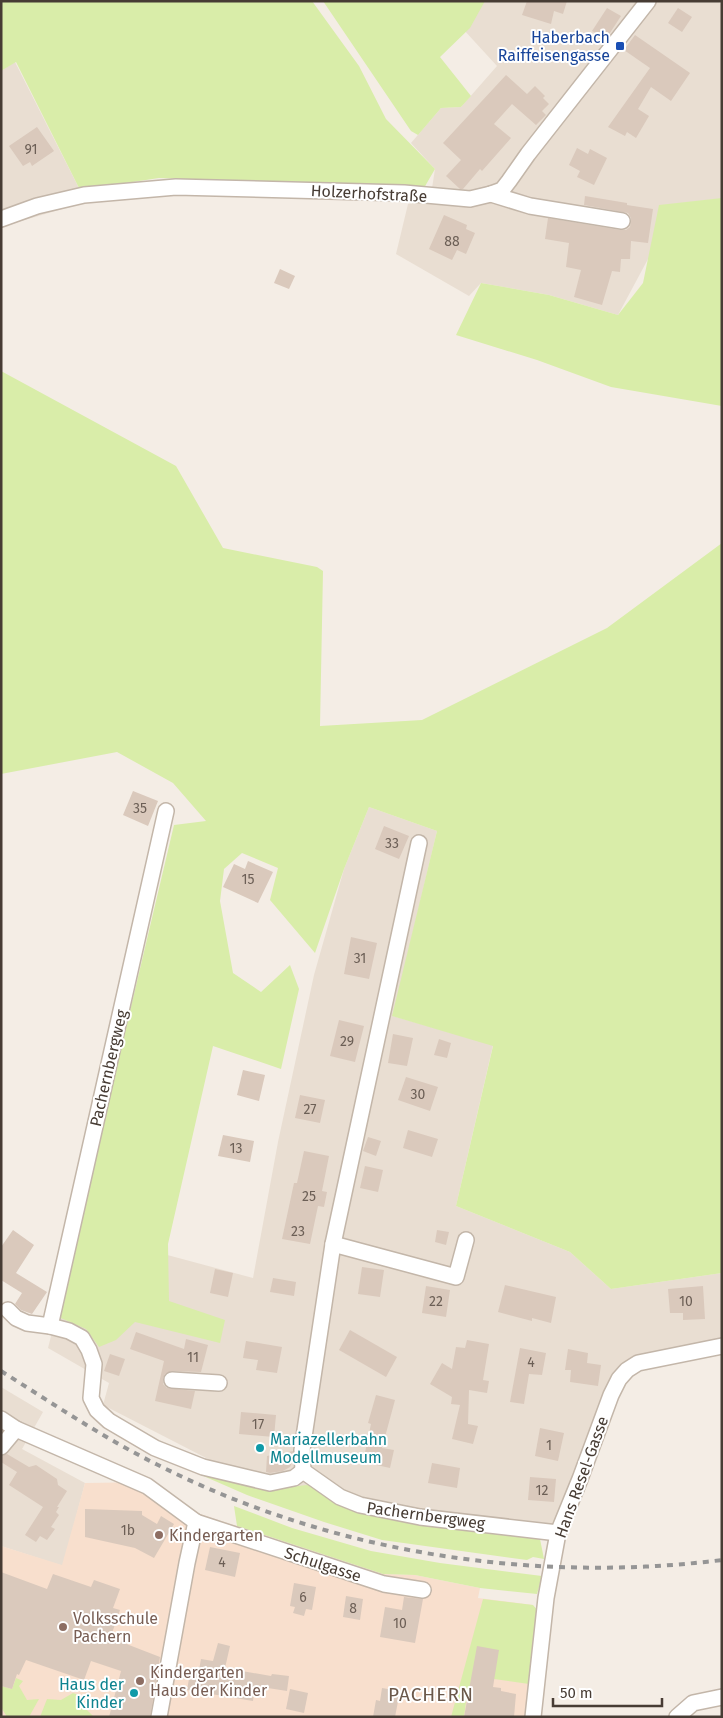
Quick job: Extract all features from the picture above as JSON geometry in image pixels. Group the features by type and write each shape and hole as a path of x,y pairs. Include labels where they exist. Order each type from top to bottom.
{"street":[{"name":"Holzerhofstraße","path":"1,219 37,206 84,195 176,187 404,193 470,199 491,194 502,190 648,1"},
{"path":"491,194 530,206 622,221"},
{"name":"Pachernbergweg","path":"50,1326 166,811"},
{"path":"8,1310 16,1318 27,1323 69,1331 82,1338 94,1364 91,1398 97,1410 110,1422 127,1433 155,1448 204,1467 270,1482 294,1478 303,1471 302,1450 333,1244 419,843"},
{"path":"333,1244 456,1276 466,1240"},
{"name":"Hans Resel-Gasse","path":"532,1717 546,1598 558,1533 611,1395 619,1379 627,1370 647,1360 722,1346"},
{"path":"172,1380 219,1384"},
{"name":"Schulgasse","path":"1,1419 16,1429 147,1486 196,1522 384,1584 423,1590"},
{"path":"1,1447 16,1429"},
{"name":"Pachernbergweg","path":"303,1471 340,1497 360,1505 420,1517 558,1533"},
{"path":"159,1717 196,1522"},
{"path":"677,1717 694,1703 722,1698"}],"shaded area":[{"path":"472,1 718,1 722,5 722,263 648,259 618,315 549,295 481,283 469,296 396,254 408,204 430,201 435,169 411,143 441,108 461,107 497,66 463,29"},
{"path":"15,62 86,202 1,227 1,71"},
{"path":"369,807 437,831 393,1016 493,1045 456,1206 570,1252 611,1289 722,1273 722,1351 639,1367 626,1379 607,1423 567,1533 543,1538 272,1491 208,1477 212,1461 103,1405 109,1383 48,1348 78,1231 253,1278 278,1142 314,975 344,869"},
{"path":"1,1387 43,1412 22,1449 85,1483 63,1566 1,1546"},
{"path":"150,1482 200,1514 383,1574 415,1575 480,1588 478,1598 533,1605 529,1684 525,1717 1,1717 1,1546 62,1565 85,1483"}],"green space":[{"path":"1,1 312,1 359,66 386,119 435,169 424,188 159,178 80,190 16,62 1,71"},
{"path":"323,1 485,1 470,28 440,57 471,96 461,107 441,108 418,135 411,131"},
{"path":"722,198 722,406 611,387 537,360 456,335 481,283 549,295 618,315 643,283 659,205"},
{"path":"1,371 176,466 223,548 317,567 323,571 320,726 422,720 607,628 722,543 722,1273 611,1289 570,1252 456,1206 493,1046 392,1016 437,831 369,807 344,869 315,953 270,900 278,868 242,853 224,869 220,901 233,973 261,992 290,965 299,989 281,1069 213,1046 168,1244 169,1301 225,1320 220,1343 135,1322 116,1340 99,1347 86,1329 56,1316 78,1231 174,825 206,821 173,783 117,752 1,774"},
{"path":"146,1451 280,1488 307,1485 537,1536 540,1539 544,1559 533,1557 527,1560 382,1540 247,1495"},
{"path":"234,1506 292,1528 371,1551 440,1563 542,1576 537,1594 480,1588 415,1575 383,1574 237,1526"},
{"path":"483,1599 533,1605 539,1612 529,1684 494,1679 467,1695 464,1717 451,1717"},
{"path":"16,1678 23,1681 19,1686 27,1700 39,1699 29,1717 7,1717 1,1707 1,1686 12,1689"},
{"path":"73,1693 82,1696 81,1704 94,1717 40,1717 47,1699 61,1700"}],"building":[{"path":"527,1 567,1 563,14 554,11 551,24 522,15"},
{"path":"607,8 621,16 606,39 592,31"},
{"path":"678,8 692,17 682,32 668,23"},
{"path":"635,35 690,73 671,101 651,87 638,109 649,116 636,138 627,132 625,136 608,127 650,68 624,50"},
{"path":"506,75 527,94 535,86 545,96 543,98 549,104 542,111 546,115 536,125 512,104 494,124 511,138 482,171 480,169 463,189 460,189 446,176 461,160 443,143"},
{"path":"37,127 54,151 32,166 30,162 23,166 9,146"},
{"path":"577,148 588,154 590,149 607,158 594,185 577,177 580,171 569,165"},
{"path":"585,196 653,209 648,243 631,241 630,259 621,259 620,272 612,271 602,305 574,297 581,270 566,267 569,243 545,239 548,218 620,230 626,230 630,227 631,218 628,213 584,205"},
{"path":"444,215 467,225 466,229 475,233 466,254 457,250 452,260 429,249"},
{"path":"280,269 295,276 289,289 274,283"},
{"path":"133,791 158,801 148,826 123,815"},
{"path":"384,826 409,836 399,859 375,849"},
{"path":"248,861 273,872 258,903 223,887 234,864 245,869"},
{"path":"351,937 377,943 369,979 344,974"},
{"path":"339,1020 364,1026 355,1062 330,1056"},
{"path":"393,1034 413,1038 407,1066 388,1063"},
{"path":"439,1039 451,1043 447,1058 434,1055"},
{"path":"243,1070 265,1075 259,1101 237,1095"},
{"path":"406,1077 438,1087 430,1111 398,1100"},
{"path":"300,1095 325,1100 320,1123 295,1118"},
{"path":"408,1130 438,1139 432,1157 403,1148"},
{"path":"223,1135 254,1141 250,1162 218,1156"},
{"path":"368,1137 381,1141 376,1156 363,1151"},
{"path":"304,1151 329,1156 322,1191 327,1192 324,1207 318,1206 310,1244 282,1239 294,1183 297,1183"},
{"path":"365,1166 383,1170 378,1192 360,1188"},
{"path":"13,1230 34,1245 16,1273 47,1292 32,1314 21,1310 15,1304 22,1293 1,1280 1,1247"},
{"path":"437,1230 449,1232 446,1245 435,1242"},
{"path":"362,1267 384,1270 380,1297 358,1294"},
{"path":"215,1269 233,1273 228,1297 210,1293"},
{"path":"273,1278 296,1282 294,1296 270,1292"},
{"path":"505,1285 556,1297 551,1323 532,1318 532,1321 498,1312"},
{"path":"426,1286 450,1290 446,1317 422,1313"},
{"path":"703,1286 705,1319 683,1320 683,1313 670,1313 668,1289"},
{"path":"350,1330 397,1357 386,1377 339,1350"},
{"path":"136,1332 184,1349 186,1339 208,1345 201,1372 172,1371 165,1374 163,1379 163,1384 167,1388 195,1391 191,1409 155,1401 164,1361 130,1349"},
{"path":"467,1340 489,1344 483,1380 489,1381 487,1393 469,1390 468,1424 478,1426 473,1444 452,1439 460,1405 451,1404 452,1397 430,1384 442,1363 452,1369 456,1347 465,1348"},
{"path":"246,1341 282,1347 277,1373 256,1370 258,1360 243,1358"},
{"path":"520,1348 546,1353 542,1375 529,1374 524,1404 510,1402"},
{"path":"568,1349 588,1353 587,1363 601,1365 598,1386 570,1382 571,1370 565,1370"},
{"path":"110,1354 125,1359 119,1376 104,1371"},
{"path":"376,1395 395,1400 382,1448 394,1450 390,1468 363,1462 371,1424 368,1423"},
{"path":"241,1412 276,1415 274,1437 239,1434"},
{"path":"540,1428 564,1433 558,1461 535,1456"},
{"path":"293,1451 293,1460 290,1467 283,1471 266,1472 267,1456"},
{"path":"7,1454 29,1467 36,1465 57,1479 58,1485 67,1491 57,1507 59,1507 56,1512 59,1515 51,1527 55,1529 47,1540 40,1536 36,1542 25,1535 43,1507 9,1485 17,1472 1,1462 1,1456"},
{"path":"432,1463 460,1468 457,1488 428,1483"},
{"path":"530,1477 556,1479 554,1502 528,1500"},
{"path":"85,1509 142,1511 142,1515 157,1524 161,1516 174,1524 154,1558 135,1548 85,1537"},
{"path":"210,1547 240,1553 235,1577 205,1570"},
{"name":"Volksschule Pachern","path":"1,1572 47,1589 53,1574 91,1587 94,1580 120,1589 113,1608 120,1610 111,1636 160,1657 150,1717 109,1717 121,1671 91,1661 84,1680 26,1660 19,1675 17,1674 12,1689 1,1686"},
{"path":"294,1583 316,1587 312,1610 306,1609 304,1616 293,1613 295,1607 290,1606"},
{"path":"346,1596 363,1599 360,1620 343,1617"},
{"path":"404,1597 423,1599 415,1643 380,1637 385,1607 402,1610"},
{"path":"218,1643 230,1646 225,1668 271,1676 272,1674 289,1676 287,1691 255,1686 253,1701 187,1690 191,1668 199,1670 201,1659 213,1661"},
{"path":"477,1646 499,1650 493,1687 516,1694 514,1717 464,1717"},
{"path":"382,1688 400,1691 395,1717 373,1717 376,1700 380,1701"},
{"path":"290,1689 308,1693 304,1713 286,1709"}],"railway":[{"path":"1,1371 97,1431 156,1464 222,1494 290,1520 360,1539 432,1554 504,1563 576,1568 649,1566 722,1560"}],"place":[{"name":"Haberbach Raiffeisengasse","path":"620,46"},
{"name":"Mariazellerbahn Modellmuseum","path":"260,1448"},
{"name":"Kindergarten","path":"159,1535"},
{"name":"Volksschule Pachern","path":"63,1627"},
{"name":"Kindergarten Haus der Kinder","path":"140,1681"},
{"name":"Haus der Kinder","path":"134,1693"}],"district":[{"name":"PACHERN","path":"431,1694"}]}
